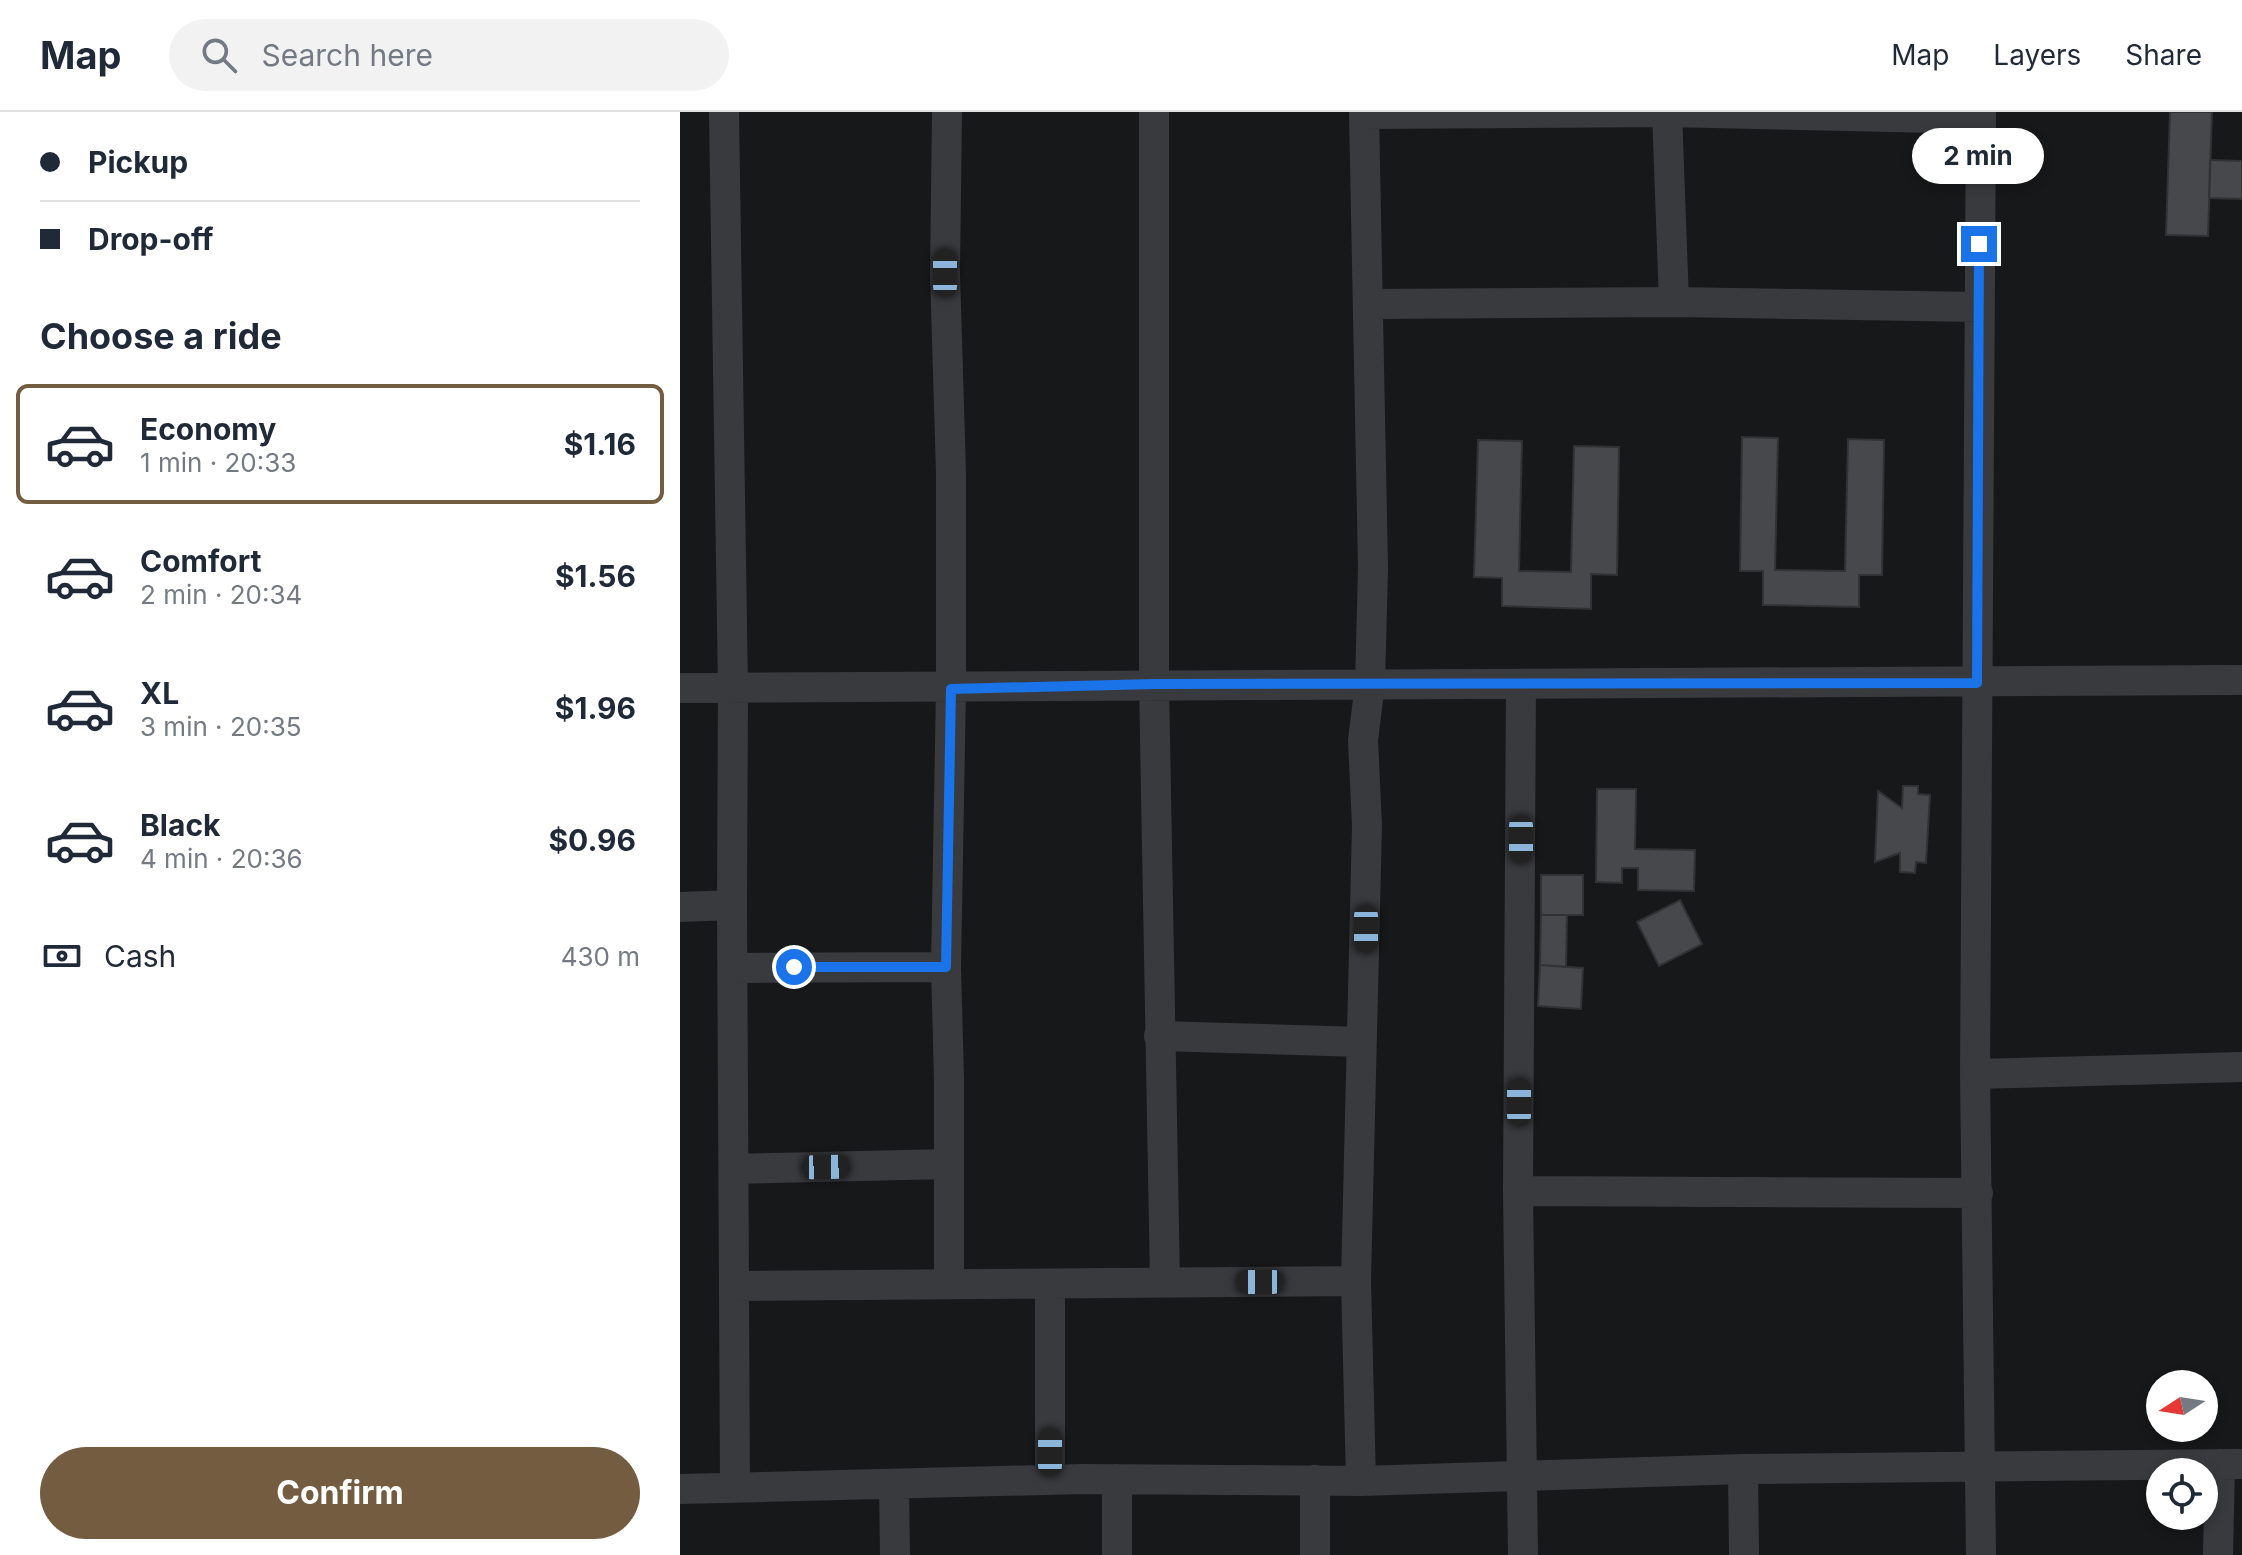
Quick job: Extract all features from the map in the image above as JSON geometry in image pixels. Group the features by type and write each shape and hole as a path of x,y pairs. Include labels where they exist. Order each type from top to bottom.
{"street":[{"path":"724,112 733,689 735,1487"},
{"path":"947,112 945,210 951,473 946,967 949,1283"},
{"path":"1154,112 1154,684 1165,1282"},
{"path":"1667,112 1674,302"},
{"path":"1361,1481 1356,1281 1367,826 1363,740 1370,684 1373,568 1364,113 1981,115 1975,1074 1981,1555"},
{"path":"1368,304 1674,302 1978,307"},
{"path":"680,688 2242,680"},
{"path":"1521,684 1518,1191 1523,1555"},
{"path":"680,907 732,905"},
{"path":"734,968 946,967"},
{"path":"1159,1036 1361,1042"},
{"path":"1975,1074 2242,1067"},
{"path":"734,1169 948,1164"},
{"path":"1518,1191 1978,1193"},
{"path":"734,1286 1356,1281"},
{"path":"1050,1285 1050,1479"},
{"path":"680,1489 1050,1479 1361,1481 1743,1469 2231,1464 2218,1555"},
{"path":"1743,1469 1744,1555"},
{"path":"1117,1479 1117,1555"},
{"path":"1315,1480 1315,1555"},
{"path":"894,1484 895,1555"}],"building":[{"path":"2170,112 2212,112 2208,236 2166,235"},
{"path":"2210,160 2242,161 2242,199 2209,198"},
{"path":"1742,437 1778,438 1775,570 1845,571 1848,439 1884,440 1882,575 1859,575 1859,607 1763,605 1763,571 1740,571"},
{"path":"1478,440 1522,441 1519,571 1571,572 1574,446 1619,447 1617,575 1591,574 1591,609 1502,606 1502,578 1474,577"},
{"path":"1903,786 1918,786 1918,794 1930,795 1926,863 1916,862 1915,873 1900,872 1900,853 1875,862 1878,791 1902,808"},
{"path":"1597,789 1636,789 1635,849 1695,850 1694,891 1638,890 1638,868 1622,868 1622,883 1596,882"},
{"path":"1541,875 1583,875 1583,915 1541,915"},
{"path":"1680,900 1702,944 1659,966 1637,922"},
{"path":"1541,915 1567,915 1566,967 1540,965"},
{"path":"1540,965 1583,968 1581,1009 1538,1006"}],"route":[{"path":"794,967 946,967 951,689 1154,684 1977,683 1979,244"}]}
